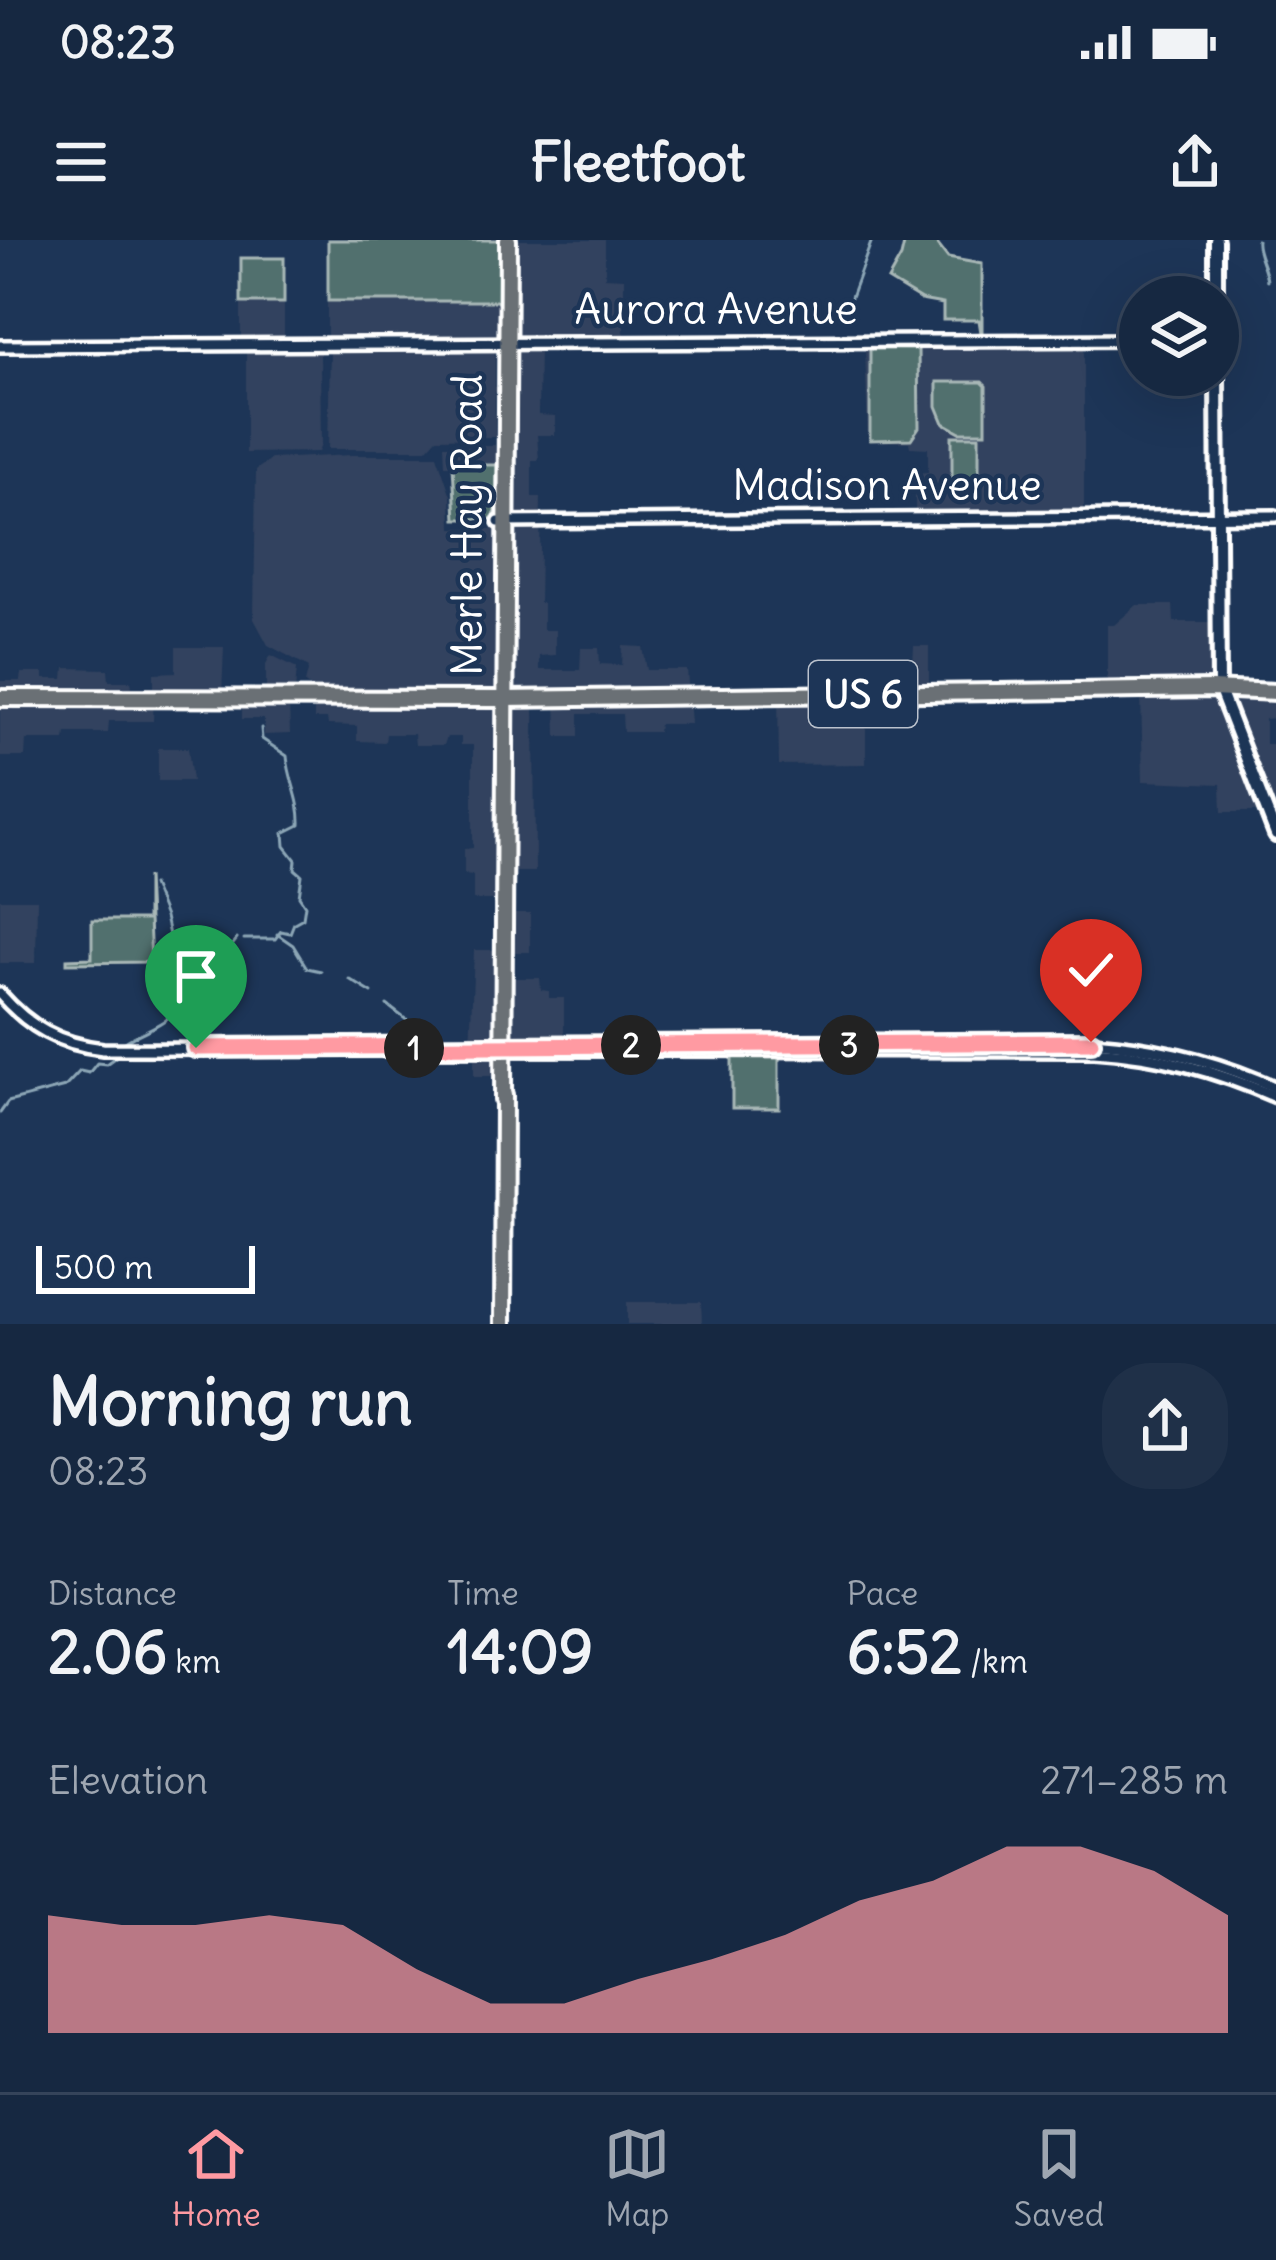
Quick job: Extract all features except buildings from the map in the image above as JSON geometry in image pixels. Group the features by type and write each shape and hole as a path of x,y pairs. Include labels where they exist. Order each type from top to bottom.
{"main road":[{"name":"Merle Hay Road","path":"502,1320 506,240"},
{"path":"1216,240 1216,276"},
{"path":"1217,396 1218,692 1276,835"},
{"name":"US 6","path":"502,696 1276,692"},
{"path":"0,698 502,696"}],"street":[{"name":"Aurora Avenue","path":"0,346 1119,340"},
{"name":"Madison Avenue","path":"502,521 1276,516"},
{"path":"0,994 27,1022 49,1036 103,1049 1134,1053 1205,1069 1276,1097"},
{"path":"503,1048 1123,1043 1186,1053 1276,1088"}],"shaded area":[{"path":"508,240 605,240 605,277 624,278 624,342 539,344 538,415 555,416 555,435 537,435 539,460 532,461 532,497 541,497 539,603 543,603 543,630 555,630 555,655 539,656 539,670 580,670 581,648 599,648 600,664 622,665 623,646 643,647 647,670 687,670 691,724 659,724 658,732 623,732 622,714 579,714 579,736 557,736 556,697 505,693"},
{"path":"327,301 501,301 500,344 327,345"},
{"path":"241,303 284,303 284,343 241,341"},
{"path":"1084,341 1084,517 915,518 915,473 928,472 928,448 910,447 909,442 868,441 865,346"},
{"path":"495,348 495,437 437,438 427,449 328,449 330,350"},
{"path":"246,349 320,353 318,452 246,453"},
{"path":"444,445 495,445 497,465 445,465"},
{"path":"437,455 451,496 452,528 495,529 495,691 313,690 305,683 309,667 268,645 254,619 256,470 271,459"},
{"path":"1137,605 1173,605 1174,622 1218,622 1220,692 1276,692 1276,718 1265,719 1265,744 1276,744 1276,801 1263,801 1267,812 1222,812 1221,784 1143,781 1141,693 1107,693 1107,625 1114,625"},
{"path":"914,646 929,646 929,694 889,694 888,719 866,719 866,764 779,765 778,695 833,694 833,669 855,669 855,694 866,694 866,673 883,673 883,665 913,665"},
{"path":"176,647 224,647 222,694 154,693 153,721 109,721 108,733 26,740 25,757 0,757 0,681 20,681 21,673 64,679 65,668 108,669 109,681 154,687 154,673 176,672"},
{"path":"271,655 297,668 295,691 266,692 266,664"},
{"path":"534,699 535,872 504,872 503,900 473,900 473,875 464,874 464,849 473,848 473,745 461,745 461,737 447,737 444,745 415,745 414,734 386,734 385,742 357,741 357,726 328,725 327,719 314,719 314,700"},
{"path":"289,700 290,734 264,735 264,719 242,719 242,703"},
{"path":"158,748 188,748 192,781 158,781"},
{"path":"0,899 37,899 36,963 0,963"},
{"path":"503,913 530,913 530,952 504,952 501,1076 474,1076 474,1049 470,1048 474,950 503,950"},
{"path":"504,978 540,978 541,990 549,991 549,998 564,998 564,1046 505,1046"},
{"path":"627,1302 701,1302 702,1324 627,1324"}],"green space":[{"path":"328,240 503,240 501,301 328,301"},
{"path":"905,240 934,240 948,258 982,264 982,339 979,320 943,320 943,304 921,300 888,280"},
{"path":"241,258 284,258 284,303 241,303"},
{"path":"870,348 918,349 919,427 911,439 870,440"},
{"path":"937,382 982,382 986,386 986,432 960,432 944,423 937,406"},
{"path":"952,436 979,436 979,481 952,480"},
{"path":"453,465 497,465 496,512 491,519 456,519"},
{"path":"147,877 151,962 67,963 67,959 92,958 92,920 147,920"},
{"path":"779,1049 779,1108 732,1108 732,1050"}],"waterway":[{"path":"844,316 872,240"},
{"path":"1257,240 1267,281"},
{"path":"244,939 275,939 281,931 290,933 303,918 305,905 299,896 302,875 285,846 284,833 300,825 287,756 262,739 261,728"},
{"path":"152,885 171,944 168,972 187,989"},
{"path":"277,934 293,945 307,968 321,971"},
{"path":"125,1042 169,1017 180,992 192,986 194,975 237,939"},
{"path":"349,979 372,993"},
{"path":"387,1005 432,1034"},
{"path":"0,1113 8,1102 65,1087 80,1071 89,1073 97,1063 106,1064 117,1056"}],"route":[{"path":"196,1048 1091,1042"}]}
